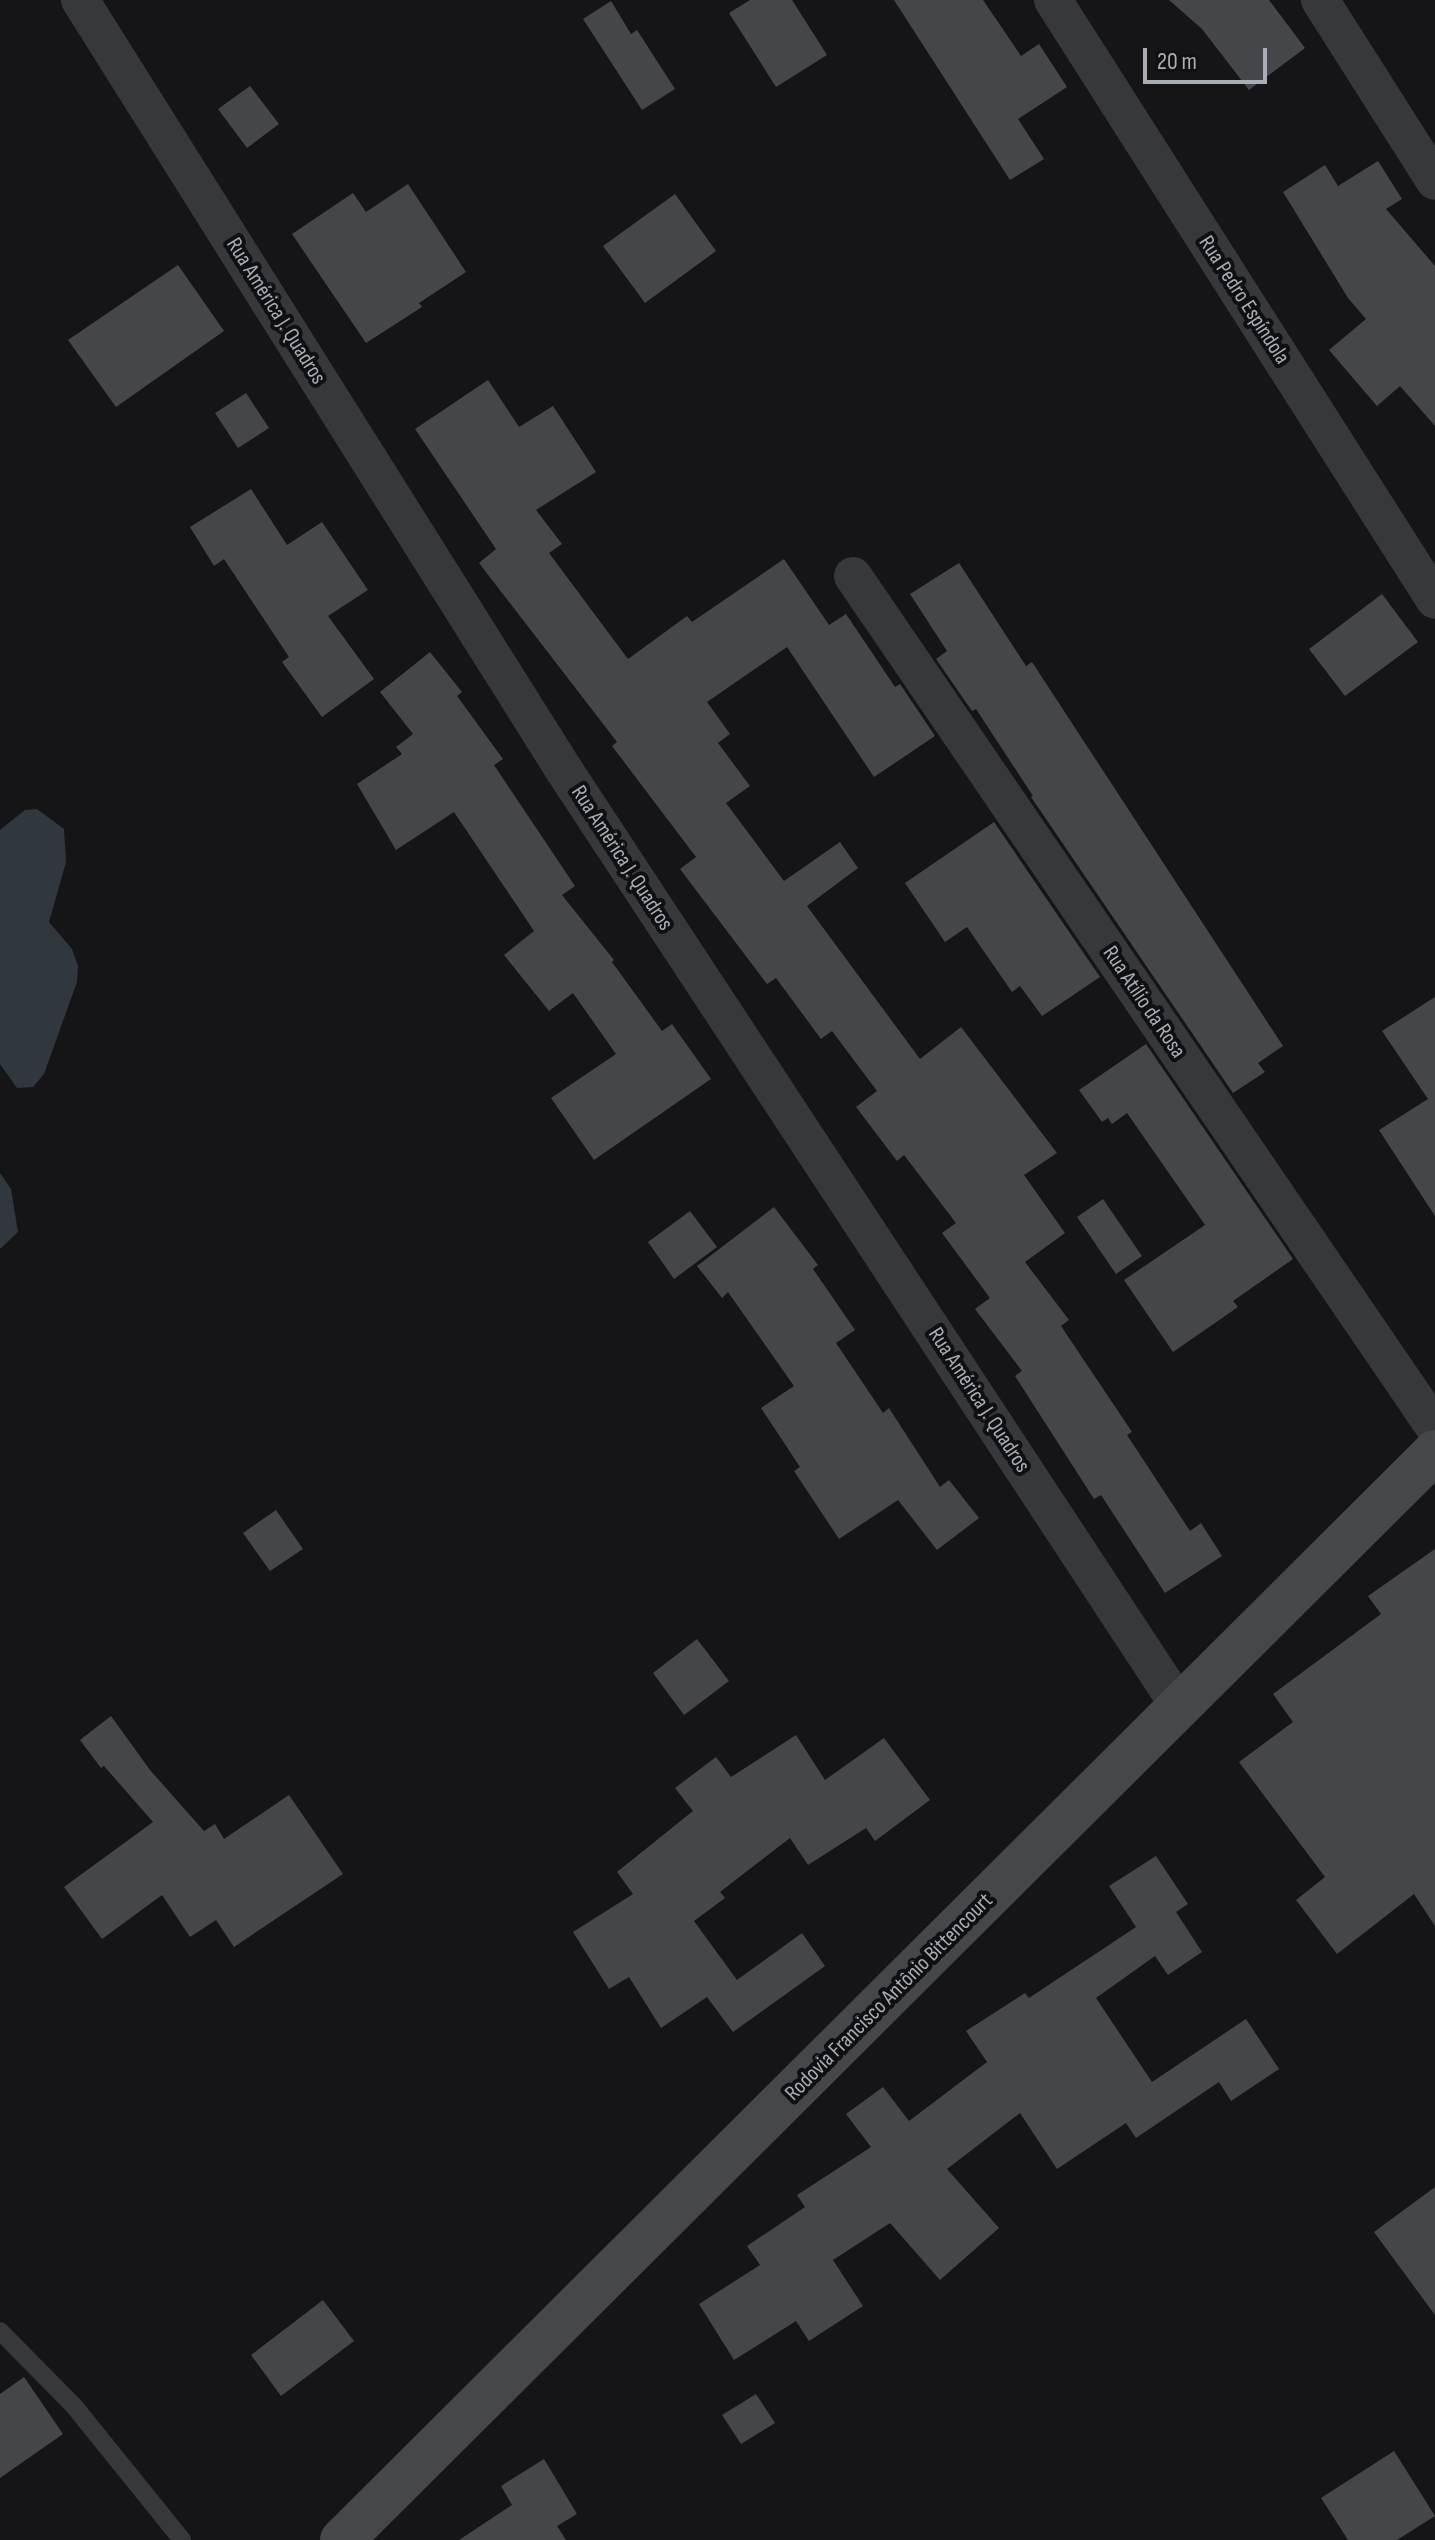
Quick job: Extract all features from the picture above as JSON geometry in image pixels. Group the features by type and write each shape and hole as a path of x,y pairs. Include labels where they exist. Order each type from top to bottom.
{"street":[{"name":"Rua América J. Quadros","path":"80,0 564,770 1180,1707"},
{"name":"Rua Pedro Espíndola","path":"1053,0 1435,600"},
{"path":"1320,0 1435,181"},
{"name":"Rua Atílio da Rosa","path":"853,576 1435,1428"},
{"name":"Rodovia Francisco Antônio Bittencourt","path":"342,2540 1435,1452"}],"lane":[{"path":"0,2331 74,2406 182,2540"}],"shaded area":[{"path":"37,809 64,829 66,862 49,922 72,949 78,966 77,982 44,1074 33,1087 17,1088 0,1064 0,830 25,810"},
{"path":"0,1173 11,1189 18,1232 0,1249"}],"building":[{"path":"750,0 792,0 827,55 776,87 729,13"},
{"path":"894,0 983,0 1021,56 1039,44 1067,87 1018,119 1044,159 1010,180"},
{"path":"1169,0 1269,0 1305,48 1249,90 1202,29"},
{"path":"611,1 631,34 637,30 675,89 642,110 583,19"},
{"path":"250,86 279,124 247,148 218,109"},
{"path":"1378,161 1402,199 1386,209 1435,266 1435,426 1400,386 1377,406 1329,350 1366,319 1348,298 1283,192 1325,165 1338,186"},
{"path":"408,184 466,272 419,303 422,307 366,343 292,234 353,193 366,212"},
{"path":"675,194 716,251 645,303 603,246"},
{"path":"178,265 224,331 116,407 68,340"},
{"path":"488,380 519,427 553,406 596,472 536,510 562,544 549,553 628,659 687,616 692,622 784,559 829,625 846,614 895,687 900,684 935,736 874,777 787,647 707,702 730,734 718,743 750,786 726,803 784,881 840,842 858,868 807,906 920,1059 961,1027 1057,1153 1024,1175 1065,1233 1025,1262 1069,1320 1061,1326 1132,1432 1127,1435 1190,1531 1201,1523 1222,1556 1165,1593 1101,1495 1094,1499 1015,1376 1022,1371 975,1309 990,1298 942,1233 956,1223 904,1155 897,1161 856,1107 877,1091 832,1031 821,1039 776,978 767,984 680,869 696,857 612,746 617,742 479,563 496,549 415,429"},
{"path":"246,393 269,428 238,448 215,413"},
{"path":"251,489 287,545 322,522 368,590 328,616 374,679 322,717 282,662 289,657 224,559 214,566 190,527"},
{"path":"959,563 1026,666 1032,662 1283,1046 1258,1063 1265,1072 1233,1093 1031,797 976,709 972,711 936,659 947,651 910,594"},
{"path":"1382,594 1418,642 1345,696 1309,649"},
{"path":"430,652 462,692 457,696 503,759 494,765 575,886 562,895 614,960 612,962 662,1031 672,1024 711,1079 594,1160 551,1098 616,1054 573,993 549,1011 504,955 534,931 454,812 396,850 357,784 402,754 396,747 413,734 380,692"},
{"path":"994,822 1100,977 1042,1016 1020,986 1012,992 967,927 945,942 905,883"},
{"path":"1435,997 1435,1216 1379,1130 1428,1099 1382,1031"},
{"path":"1146,1044 1293,1259 1233,1301 1238,1307 1173,1352 1124,1280 1205,1225 1127,1113 1112,1124 1108,1118 1102,1122 1079,1090"},
{"path":"1103,1199 1142,1256 1116,1274 1077,1217"},
{"path":"774,1207 818,1265 813,1269 855,1330 836,1343 883,1413 889,1408 940,1487 949,1480 979,1518 937,1550 898,1500 839,1539 794,1471 800,1467 761,1408 794,1386 728,1292 722,1298 697,1266"},
{"path":"690,1211 717,1247 674,1279 648,1242"},
{"path":"276,1510 303,1549 270,1571 243,1533"},
{"path":"1435,1549 1435,1926 1414,1894 1337,1954 1296,1900 1325,1877 1239,1762 1293,1722 1273,1694 1381,1614 1368,1596"},
{"path":"697,1639 729,1681 684,1715 653,1673"},
{"path":"111,1716 150,1770 204,1831 215,1824 224,1839 289,1795 343,1874 234,1947 216,1920 190,1937 162,1895 102,1939 64,1887 153,1822 104,1766 101,1768 80,1740"},
{"path":"796,1735 825,1780 884,1738 930,1800 875,1841 866,1828 808,1865 790,1838 720,1892 725,1898 694,1921 737,1980 802,1933 825,1966 733,2032 707,1997 661,2028 629,1977 609,1989 573,1932 633,1894 617,1872 693,1811 675,1788 716,1757 731,1777"},
{"path":"1156,1856 1188,1904 1176,1912 1202,1952 1168,1975 1155,1956 1096,1998 1152,2082 1246,2019 1279,2069 1231,2101 1219,2082 1136,2138 1126,2123 1057,2169 1020,2113 947,2169 999,2228 940,2280 890,2223 833,2260 863,2306 809,2341 796,2321 734,2360 699,2304 760,2265 747,2246 805,2207 797,2195 871,2147 846,2114 883,2087 909,2121 987,2062 966,2031 1025,1993 1029,1998 1136,1927 1109,1886"},
{"path":"1435,2187 1435,2315 1374,2232"},
{"path":"323,2300 354,2341 281,2396 251,2355"},
{"path":"24,2377 63,2434 0,2478 0,2394"},
{"path":"756,2394 775,2423 741,2444 722,2415"},
{"path":"1394,2451 1435,2516 1397,2540 1348,2540 1321,2498"},
{"path":"544,2459 577,2514 557,2526 566,2540 459,2540 512,2505 501,2486"}]}
